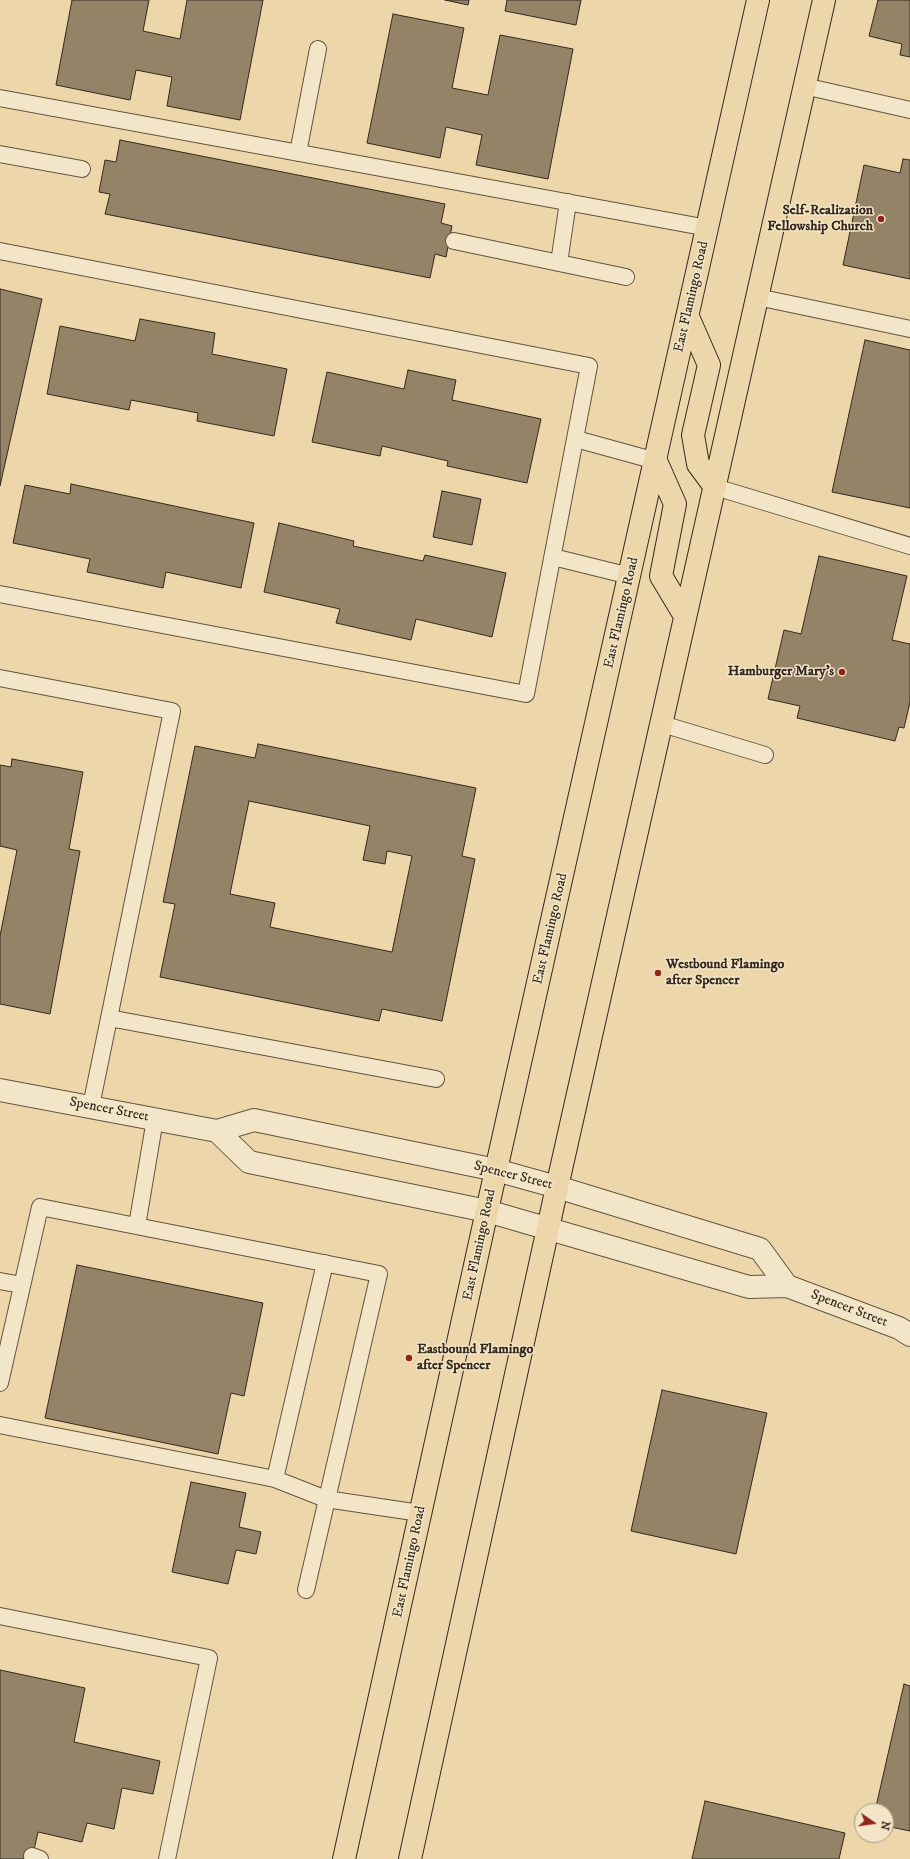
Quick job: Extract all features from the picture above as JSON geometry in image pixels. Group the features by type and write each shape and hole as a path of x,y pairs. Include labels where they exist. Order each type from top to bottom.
{"main road":[{"name":"East Flamingo Road","path":"344,1859 496,1170 656,461 758,0"},
{"path":"410,1859 549,1230 557,1187 824,0"},
{"path":"688,317 709,365 693,435 698,464 715,487"},
{"path":"656,461 675,504 661,576 685,616"}],"street":[{"name":"Spencer Street","path":"0,1090 155,1118 217,1131 254,1120 496,1170 557,1187 760,1249 787,1286"},
{"name":"Spencer Street","path":"217,1131 249,1162 487,1211 749,1287 787,1286 899,1328 910,1335"}],"lane":[{"path":"298,152 318,49"},
{"path":"804,86 910,110"},
{"path":"0,98 708,228"},
{"path":"0,154 82,169"},
{"path":"559,263 568,202"},
{"path":"454,241 626,278"},
{"path":"0,251 588,366 576,439 526,694 0,594"},
{"path":"757,297 910,329"},
{"path":"576,439 656,461"},
{"path":"715,487 910,546"},
{"path":"553,557 630,576"},
{"path":"0,678 172,711 91,1106"},
{"path":"662,724 765,755"},
{"path":"109,1018 436,1079"},
{"path":"137,1226 155,1118"},
{"path":"0,1383 40,1207 379,1274 306,1590"},
{"path":"275,1480 325,1263"},
{"path":"0,1280 22,1285"},
{"path":"0,1425 275,1480 326,1499 420,1513"},
{"path":"0,1616 209,1658 166,1859"}],"building":[{"path":"72,0 149,0 143,31 180,39 187,0 263,0 240,120 167,106 172,77 136,70 130,100 56,85"},
{"path":"445,0 469,0 468,5"},
{"path":"507,0 581,0 576,25 505,11"},
{"path":"878,0 910,0 910,57 900,55 902,44 869,36"},
{"path":"393,14 464,28 452,88 488,95 500,35 573,49 548,179 476,165 482,135 446,127 440,158 367,143"},
{"path":"120,140 445,204 441,223 452,226 446,257 435,254 430,278 105,214 110,194 99,192 105,160 116,162"},
{"name":"Self-Realization Fellowship Church","path":"903,159 910,160 910,279 843,265 864,165 900,173"},
{"path":"0,289 42,299 0,486"},
{"path":"140,319 215,333 212,354 287,369 274,436 197,421 198,413 131,400 129,410 47,394 60,326 135,341"},
{"path":"865,340 910,350 910,508 832,492"},
{"path":"408,370 456,380 452,400 541,419 527,483 447,466 448,461 382,446 380,456 312,442 327,372 404,389"},
{"path":"71,484 254,523 241,588 166,572 163,588 87,572 90,559 13,543 25,485 70,494"},
{"path":"442,491 481,499 472,545 433,537"},
{"path":"279,523 354,541 353,546 423,561 425,555 506,573 492,637 416,619 411,640 336,623 340,609 264,592"},
{"name":"Hamburger Mary's","path":"819,556 907,576 892,640 910,644 910,702 904,728 899,727 895,741 797,718 800,706 768,699 784,630 801,634"},
{"path":"258,744 476,788 462,856 475,859 442,1021 382,1009 379,1021 160,977 175,904 163,902 195,746 255,758","holes":["249,801 370,826 363,860 385,864 387,851 412,856 392,952 270,927 275,903 230,894"]},
{"path":"12,759 83,772 69,849 80,851 50,1014 0,1004 0,936 17,850 0,846 0,765 11,767"},
{"path":"77,1265 263,1303 244,1396 231,1393 218,1454 45,1418"},
{"path":"662,1390 767,1413 736,1554 631,1531"},
{"path":"191,1482 246,1493 239,1527 261,1532 256,1554 236,1550 228,1584 172,1572"},
{"path":"0,1670 85,1688 74,1742 160,1761 153,1794 122,1788 114,1829 87,1823 82,1842 38,1832 32,1859 0,1859"},
{"path":"904,1684 910,1686 910,1831 894,1828 894,1803 877,1803"},
{"path":"705,1801 845,1833 839,1859 692,1859"}],"place":[{"name":"Self-Realization Fellowship Church","path":"881,219"},
{"name":"Hamburger Mary's","path":"842,672"},
{"name":"Westbound Flamingo after Spencer","path":"658,973"},
{"name":"Eastbound Flamingo after Spencer","path":"409,1358"}]}
